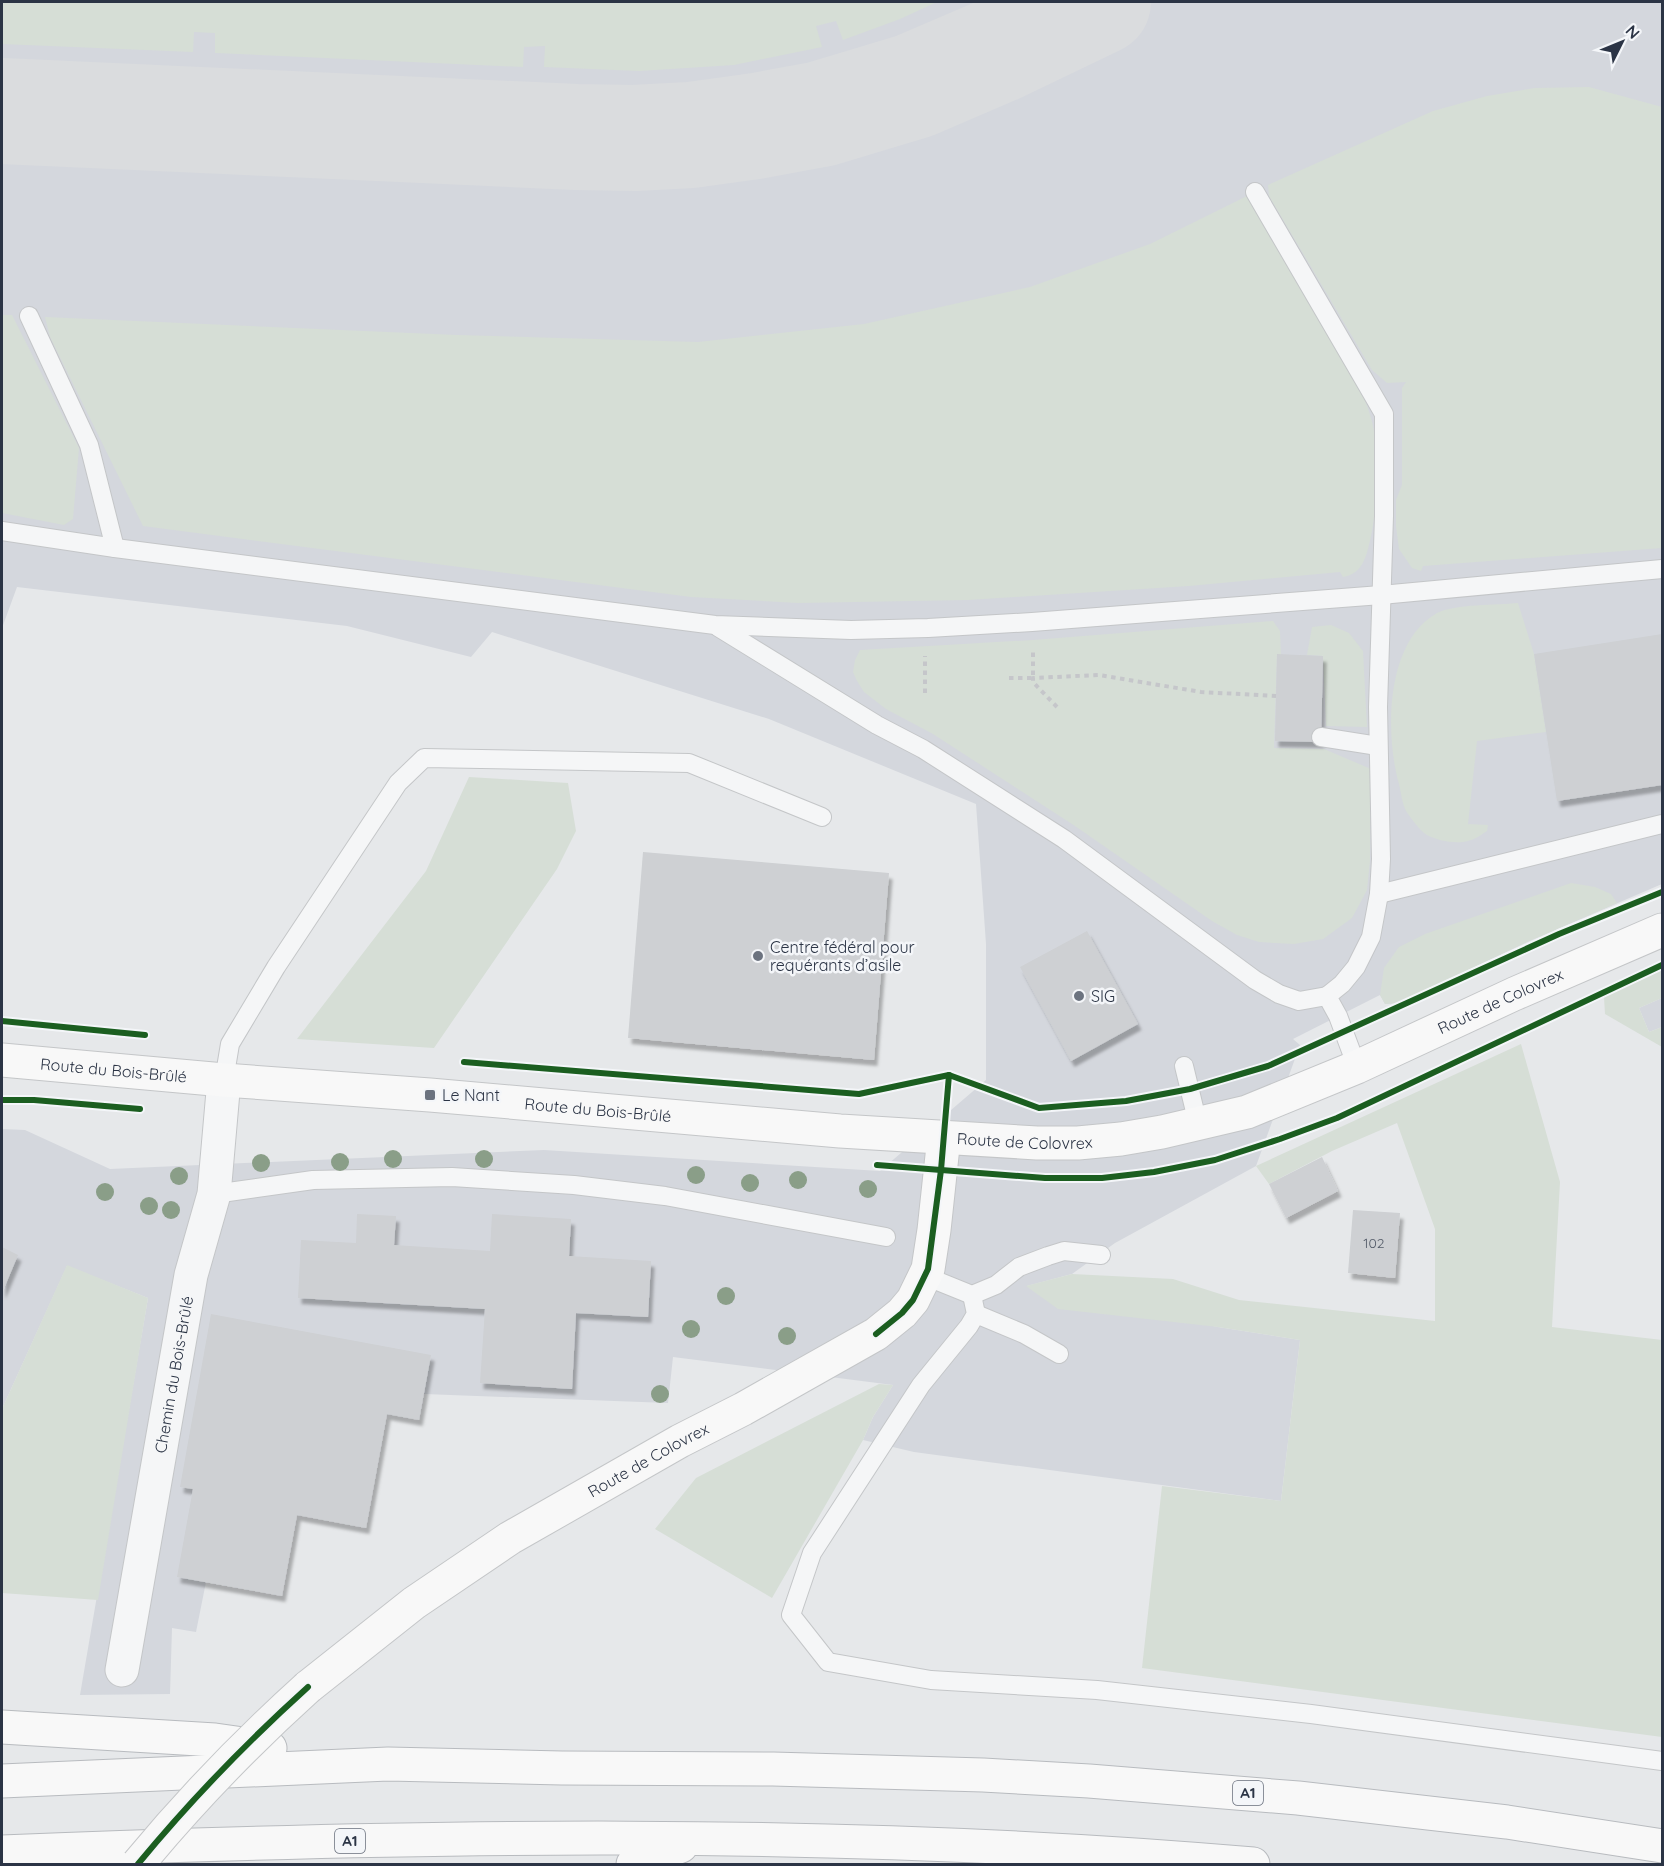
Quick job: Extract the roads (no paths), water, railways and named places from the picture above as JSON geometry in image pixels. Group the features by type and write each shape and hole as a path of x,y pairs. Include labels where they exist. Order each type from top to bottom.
{"main road":[{"name":"Route de Colovrex","path":"138,1864 217,1775 278,1714 308,1687 414,1604 510,1539 680,1441 743,1409 876,1334 902,1313 913,1300 926,1276 933,1244 944,1137 1037,1143 1078,1143 1121,1139 1247,1112 1357,1066 1514,994 1662,930"},
{"name":"Route du Bois-Brûlé","path":"2,1060 840,1131 944,1137"},
{"path":"2,1727 215,1740 388,1764"},
{"name":"A1","path":"2,1781 388,1764 831,1770 983,1775 1287,1797 1403,1809 1662,1846"},
{"path":"633,1864 700,1838"},
{"name":"A1","path":"2,1852 354,1841 700,1838 981,1846 1253,1864"}],"street":[{"name":"Chemin du Bois-Brûlé","path":"122,1670 191,1275 214,1194 224,1080"}],"lane":[{"path":"715,625 877,725 923,749 1064,840 1255,980 1279,994 1299,1001 1327,996 1342,984 1356,967 1371,937 1379,894 1382,859 1378,746 1384,516 1384,414 1255,192"},
{"path":"29,316 89,445 115,548"},
{"path":"2,531 115,548 715,625 851,630 1032,622 1381,595 1662,569"},
{"path":"1321,737 1378,746"},
{"path":"224,1080 230,1044 276,967 398,783 424,758 690,763 822,817"},
{"path":"1379,894 1662,824"},
{"path":"1327,996 1338,1016 1357,1066"},
{"path":"1184,1066 1198,1124"},
{"path":"214,1194 313,1180 452,1177 574,1185 665,1196 886,1237"},
{"path":"926,1276 972,1295 996,1285 1020,1267 1064,1251 1101,1255"},
{"path":"972,1295 976,1314 969,1326 921,1385 812,1553 791,1616 828,1662 931,1680 1097,1690 1311,1714 1662,1761"},
{"path":"976,1314 1024,1334 1059,1354"}],"place":[{"name":"Centre fédéral pour requérants d’asile","path":"758,956"},
{"name":"SIG","path":"1079,996"},
{"name":"Le Nant","path":"430,1095"}]}
